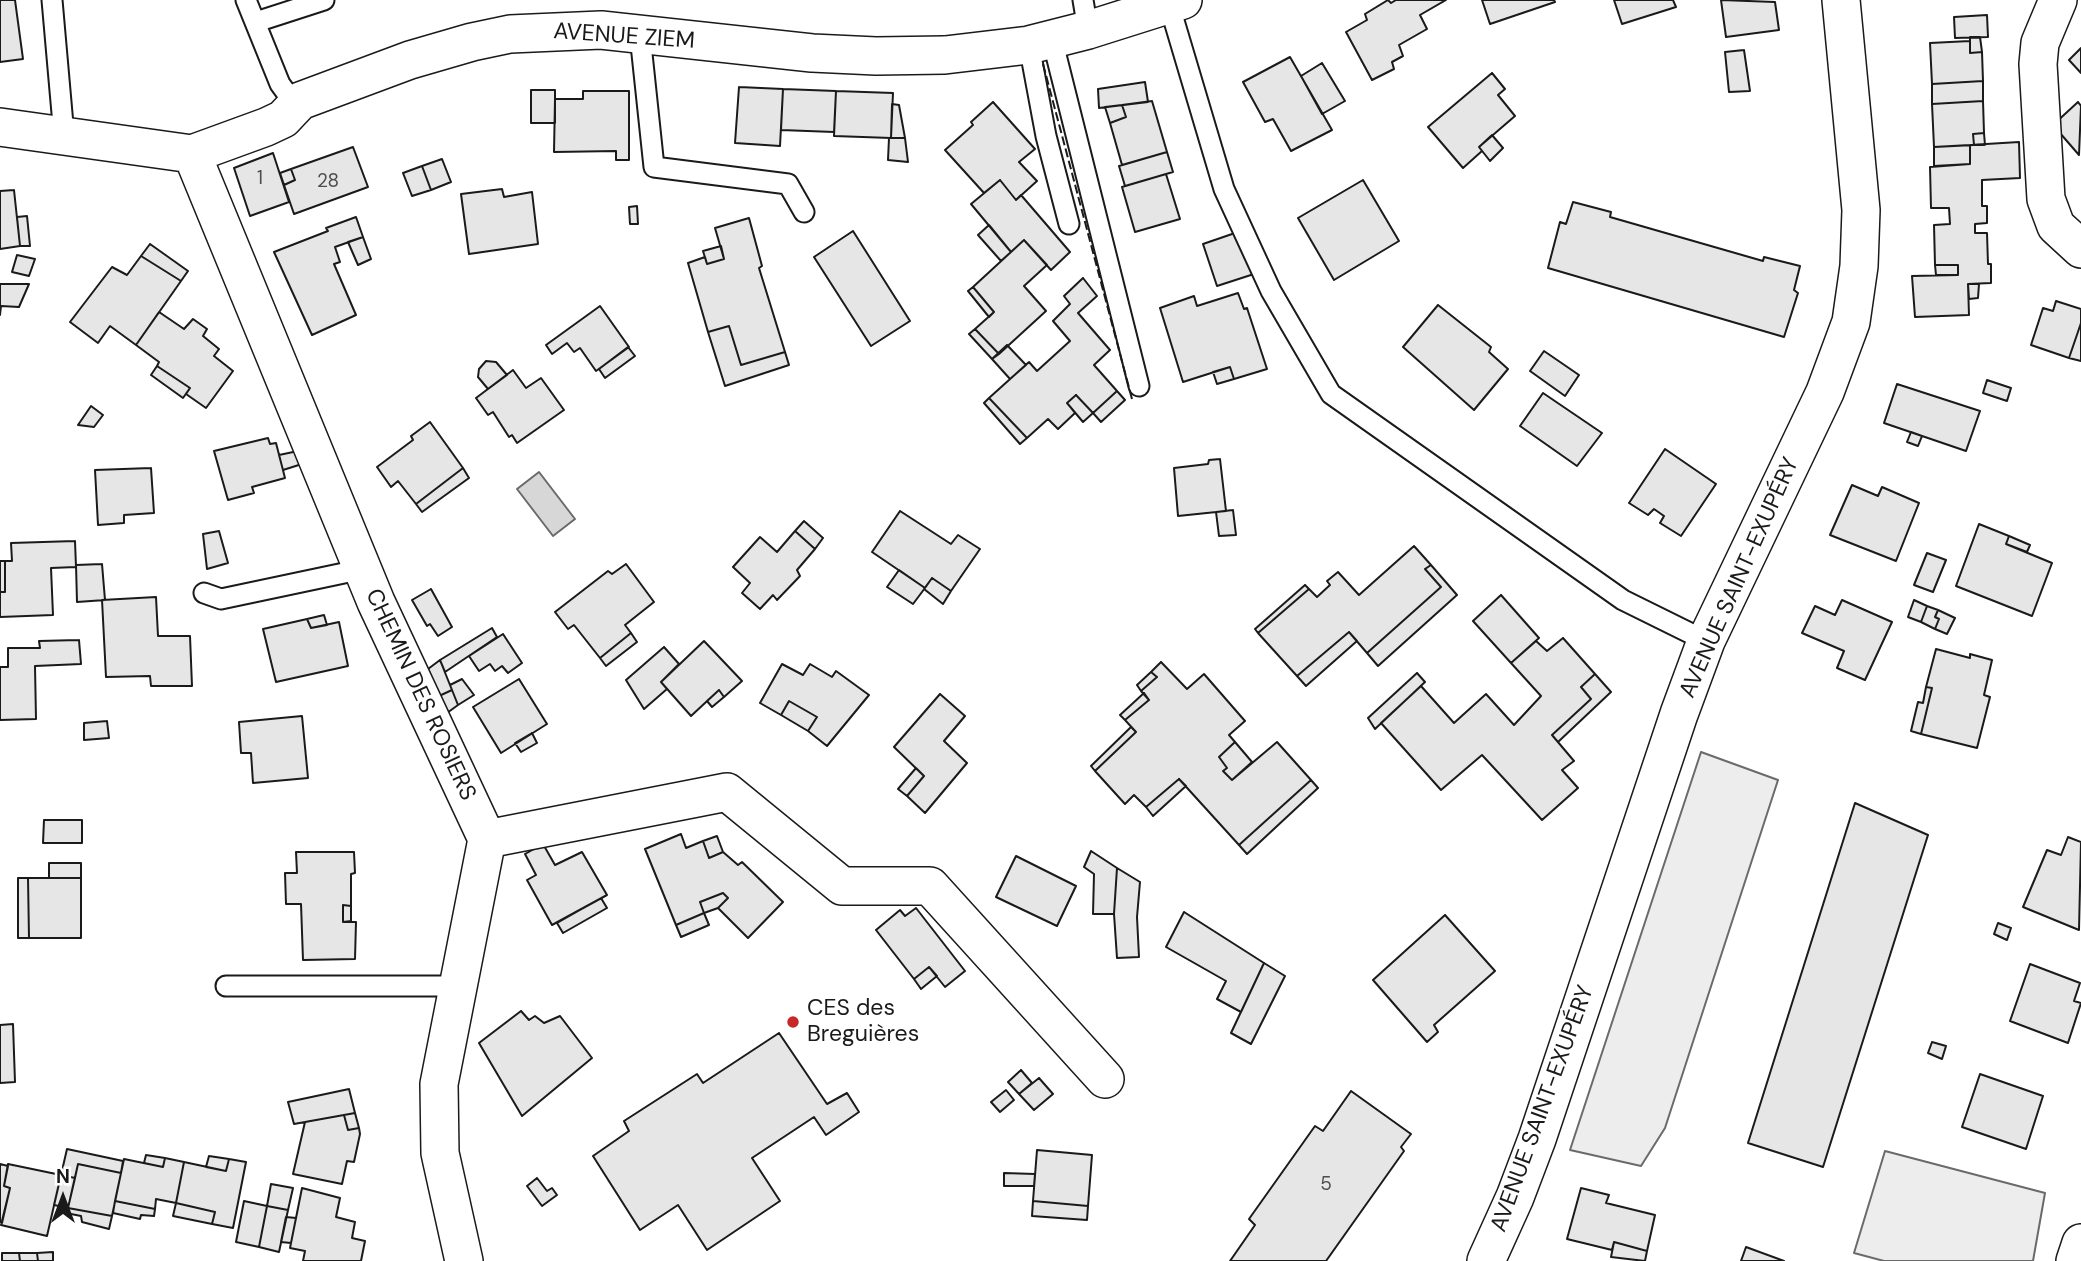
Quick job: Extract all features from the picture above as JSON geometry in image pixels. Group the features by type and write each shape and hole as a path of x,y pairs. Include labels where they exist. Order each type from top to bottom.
{"street":[{"name":"AVENUE SAINT-EXUPÉRY","path":"1486,1261 1537,1139 1679,714 1706,641 1825,392 1851,322 1861,210 1841,0"},
{"path":"2058,0 2040,43 2038,64 2046,199 2056,226 2081,249"},
{"name":"AVENUE ZIEM","path":"0,127 192,154 283,119 300,102 410,61 472,42 510,34 553,15 601,30 812,53 946,55 1040,42 1086,15 1176,2"},
{"name":"CHEMIN DES ROSIERS","path":"192,154 363,569 487,839"},
{"path":"464,1261 440,1153 439,1084 487,839 727,792 842,886 930,886 1105,1079"},
{"path":"2075,1261 2081,1243"}],"lane":[{"path":"52,0 64,136"},
{"path":"246,0 280,84 288,95 300,102"},
{"path":"256,22 324,0"},
{"path":"1176,2 1224,189 1271,291 1331,394 1623,600 1706,641"},
{"path":"640,34 654,167 788,184 804,212"},
{"path":"1040,42 1046,136 1069,224"},
{"path":"1040,42 1139,386"},
{"path":"204,593 221,599 363,569"},
{"path":"226,986 458,986"}],"shaded area":[{"path":"539,472 575,519 553,536 517,489"},
{"path":"1701,752 1778,780 1665,1128 1641,1166 1570,1150"},
{"path":"1885,1151 2045,1193 2033,1261 1884,1261 1854,1253"}],"building":[{"path":"0,0 15,0 23,59 0,62"},
{"path":"1388,0 1391,3 1396,0 1446,0 1420,15 1427,29 1399,45 1403,56 1392,62 1394,69 1372,80 1346,32 1367,20 1365,14"},
{"path":"1482,0 1554,0 1555,2 1490,24"},
{"path":"1614,0 1673,0 1676,7 1622,24"},
{"path":"1721,0 1775,2 1779,30 1726,37"},
{"path":"1987,15 1988,37 1955,38 1954,17"},
{"path":"1970,37 1980,37 1982,52 1970,53"},
{"path":"1970,41 1970,53 1982,52 1983,81 1932,84 1930,43"},
{"path":"2081,48 2081,73 2069,60"},
{"path":"1744,50 1750,91 1729,92 1725,52"},
{"path":"1290,57 1332,130 1291,151 1273,119 1265,122 1243,82"},
{"path":"1322,63 1345,101 1322,114 1301,76"},
{"path":"1492,73 1505,89 1498,95 1515,116 1479,147 1482,151 1463,168 1428,127"},
{"path":"1983,81 1983,101 1932,104 1932,84"},
{"path":"1145,82 1148,102 1099,108 1098,89"},
{"path":"739,87 783,89 780,146 735,143"},
{"path":"783,89 836,91 834,132 781,130"},
{"path":"531,90 555,90 555,123 531,123"},
{"path":"583,91 629,91 629,160 616,160 616,151 554,152 555,99 583,99"},
{"path":"836,91 893,93 891,138 834,136"},
{"path":"1152,101 1167,152 1122,165 1110,123 1126,117 1122,105"},
{"path":"1983,101 1984,133 1973,134 1974,145 1934,147 1932,104"},
{"path":"993,102 1035,149 1019,162 1037,181 1016,200 1000,180 984,193 945,150 973,125 971,122"},
{"path":"2078,102 2081,106 2079,155 2053,125"},
{"path":"892,104 899,105 905,138 891,138"},
{"path":"1122,105 1126,117 1110,123 1105,107"},
{"path":"1984,133 1985,145 1974,145 1973,134"},
{"path":"1492,135 1503,148 1490,161 1479,147"},
{"path":"889,138 905,138 908,162 888,160"},
{"path":"2019,142 2020,178 1982,180 1982,206 1987,206 1987,223 1975,224 1975,233 1987,233 1991,283 1968,284 1969,315 1915,317 1912,276 1958,275 1958,265 1935,265 1934,225 1950,224 1949,208 1931,208 1930,167 1970,164 1970,145"},
{"path":"1970,145 1970,164 1934,166 1934,147"},
{"path":"353,147 368,187 294,214 284,185 295,180 291,169"},
{"path":"1167,152 1173,172 1125,186 1119,166"},
{"path":"273,153 289,202 250,216 234,168"},
{"path":"442,159 451,182 431,190 422,166"},
{"path":"422,166 431,190 412,196 403,173"},
{"path":"291,169 295,180 284,185 280,173"},
{"path":"1166,174 1180,219 1135,232 1122,187"},
{"path":"1000,180 1016,200 1021,195 1070,252 1051,270 1024,240 1011,252 971,204"},
{"path":"1363,180 1399,241 1334,280 1298,218"},
{"path":"502,189 504,197 532,192 538,244 469,254 461,194"},
{"path":"14,190 20,246 0,249 0,191"},
{"path":"1573,202 1611,212 1610,217 1763,261 1764,257 1800,266 1794,290 1798,293 1784,337 1548,268 1560,222 1566,224"},
{"path":"637,206 638,224 630,224 629,207"},
{"path":"27,216 30,246 20,246 17,217"},
{"path":"356,217 363,237 335,247 340,262 334,264 356,315 312,335 274,252"},
{"path":"749,218 762,266 759,268 785,352 741,365 729,326 708,332 688,263 705,257 707,264 724,259 715,228"},
{"path":"989,225 1011,252 1001,261 978,235"},
{"path":"853,231 910,321 871,346 814,257"},
{"path":"1235,233 1254,274 1217,286 1203,244"},
{"path":"363,237 371,259 358,265 348,242"},
{"path":"1024,240 1047,265 1024,286 1046,311 999,354 975,329 994,312 973,287"},
{"path":"150,244 188,271 181,281 141,256"},
{"path":"721,246 724,259 707,264 703,251"},
{"path":"17,255 35,259 29,276 12,272"},
{"path":"141,256 181,281 136,345 110,326 98,343 70,322 112,267 127,275"},
{"path":"1935,265 1958,265 1958,275 1936,275"},
{"path":"1083,278 1097,296 1078,313 1110,350 1094,365 1117,391 1093,413 1076,395 1067,403 1075,413 1058,429 1048,419 1027,438 989,398 1029,362 1037,371 1070,341 1053,321 1070,304 1064,296"},
{"path":"0,284 29,284 19,307 1,306 0,315"},
{"path":"1968,284 1979,284 1978,298 1969,299"},
{"path":"973,287 994,312 989,317 968,291"},
{"path":"1238,293 1244,309 1247,308 1267,369 1234,379 1230,367 1183,382 1160,308 1194,296 1197,306"},
{"path":"2056,301 2081,309 2081,323 2069,358 2031,345 2043,308 2053,311"},
{"path":"1438,305 1491,347 1489,352 1508,369 1474,410 1403,347"},
{"path":"600,306 629,347 596,371 580,348 574,352 567,343 552,354 546,345"},
{"path":"159,312 184,329 193,319 207,329 203,336 219,349 214,356 233,371 206,408 186,394 190,388 157,366 159,362 136,345"},
{"path":"2081,323 2081,361 2069,358"},
{"path":"729,326 741,365 785,352 789,365 725,386 708,332"},
{"path":"975,329 999,354 992,359 969,334"},
{"path":"1007,345 1026,365 1010,379 992,359"},
{"path":"628,347 635,356 605,378 599,369"},
{"path":"1544,351 1579,375 1565,396 1530,371"},
{"path":"486,361 496,362 507,375 488,389 478,377 479,369"},
{"path":"157,366 190,388 183,398 151,375"},
{"path":"1230,367 1234,379 1217,384 1213,372"},
{"path":"513,370 526,388 541,378 564,410 517,443 512,435 509,437 493,412 488,415 476,398"},
{"path":"1987,380 2011,388 2007,401 1983,393"},
{"path":"1897,384 1980,411 1966,451 1884,423"},
{"path":"1117,391 1125,400 1101,422 1093,413"},
{"path":"1543,393 1602,433 1577,466 1520,426"},
{"path":"1076,395 1093,413 1083,422 1067,403"},
{"path":"989,398 1027,438 1020,444 984,403"},
{"path":"91,406 103,415 94,427 78,425"},
{"path":"430,422 463,468 416,504 398,481 391,487 377,467 413,440 411,436"},
{"path":"1911,432 1922,436 1918,446 1907,442"},
{"path":"268,438 270,444 276,443 285,478 252,487 254,493 228,500 214,451"},
{"path":"1665,449 1716,484 1681,536 1660,523 1664,516 1654,509 1648,515 1629,503"},
{"path":"298,451 302,464 283,470 279,455"},
{"path":"1220,459 1226,511 1178,516 1174,468 1208,464 1209,460"},
{"path":"151,468 154,513 124,515 124,523 98,525 95,470"},
{"path":"463,468 469,478 422,512 416,504"},
{"path":"1852,485 1878,496 1882,487 1919,503 1896,561 1830,535"},
{"path":"1233,510 1236,535 1219,536 1216,512"},
{"path":"900,511 951,544 958,535 980,549 951,591 932,578 925,588 872,552"},
{"path":"804,521 823,538 815,549 795,531"},
{"path":"1979,524 2009,536 2006,544 2052,563 2032,616 1956,586"},
{"path":"219,531 228,563 207,569 203,534"},
{"path":"795,531 815,549 797,570 800,576 777,600 773,595 760,609 742,593 750,583 733,567 760,537 777,552"},
{"path":"2009,536 2030,545 2027,552 2006,544"},
{"path":"75,541 76,567 51,568 53,615 0,617 0,592 5,592 5,561 12,561 11,543"},
{"path":"1414,546 1431,565 1425,569 1441,587 1367,653 1349,632 1297,676 1258,633 1309,589 1317,597 1330,585 1327,581 1338,572 1359,595"},
{"path":"1927,553 1946,560 1933,592 1914,585"},
{"path":"0,561 5,561 5,592 0,592"},
{"path":"102,564 105,600 77,602 76,565"},
{"path":"626,564 654,602 625,625 631,633 600,658 574,625 568,629 555,612 608,571 612,574"},
{"path":"1431,565 1457,595 1378,666 1367,653 1441,587 1425,569"},
{"path":"899,570 925,588 913,604 887,587"},
{"path":"932,578 951,591 943,604 924,589"},
{"path":"1305,585 1309,589 1258,633 1255,629"},
{"path":"431,589 452,627 438,636 430,624 427,626 412,600"},
{"path":"1501,595 1539,638 1511,663 1473,621"},
{"path":"156,597 158,636 190,636 192,686 151,686 150,676 106,677 102,600"},
{"path":"1842,600 1892,622 1865,680 1837,668 1844,651 1802,633 1815,606 1835,615"},
{"path":"1914,600 1927,606 1921,622 1908,617"},
{"path":"1927,606 1938,610 1935,617 1939,619 1935,629 1921,622"},
{"path":"1938,610 1955,618 1947,634 1935,629 1939,619 1935,617"},
{"path":"324,615 327,625 311,628 307,619"},
{"path":"307,619 311,628 339,622 348,666 276,682 263,629"},
{"path":"492,628 497,637 445,672 440,660"},
{"path":"1349,632 1357,641 1306,686 1297,676"},
{"path":"631,633 637,642 606,666 600,658"},
{"path":"503,634 522,663 508,673 502,666 495,671 490,664 479,671 469,656"},
{"path":"1563,638 1595,674 1581,687 1591,699 1552,735 1574,761 1562,770 1578,788 1542,820 1482,755 1441,790 1381,723 1421,686 1454,723 1486,694 1514,725 1541,696 1511,663 1536,641 1547,651"},
{"path":"79,640 81,664 35,666 36,719 0,720 0,667 8,667 8,648 40,648 39,641"},
{"path":"704,641 742,681 724,697 719,690 691,716 661,682"},
{"path":"664,647 679,664 661,682 667,689 644,709 626,680"},
{"path":"1936,649 1970,658 1970,654 1992,660 1984,695 1990,697 1977,748 1921,734 1932,688 1926,687"},
{"path":"440,660 452,690 439,696 428,669"},
{"path":"1161,662 1187,689 1204,674 1245,721 1229,735 1235,742 1219,757 1227,768 1223,771 1232,780 1277,742 1311,780 1239,845 1179,779 1146,807 1134,795 1125,804 1095,771 1136,732 1125,720 1149,700 1141,691 1157,677 1151,672"},
{"path":"782,664 803,675 810,664 832,677 836,671 869,695 827,746 808,731 817,717 789,701 781,715 760,703"},
{"path":"1151,672 1157,677 1141,691 1137,685"},
{"path":"1417,673 1425,682 1375,729 1368,718"},
{"path":"1595,674 1611,692 1558,742 1552,735 1591,699 1581,687"},
{"path":"462,679 474,695 458,705 450,685"},
{"path":"519,679 547,724 501,753 473,707"},
{"path":"1926,687 1932,688 1921,734 1911,731 1918,702 1923,703"},
{"path":"452,690 458,705 447,713 439,696"},
{"path":"719,690 724,697 712,707 707,701"},
{"path":"1144,693 1149,700 1125,720 1120,715"},
{"path":"940,694 965,716 944,741 967,763 925,813 907,796 924,776 894,747"},
{"path":"789,701 817,717 808,731 781,715"},
{"path":"302,716 308,778 253,783 251,753 241,753 239,722"},
{"path":"107,721 109,738 84,740 84,723"},
{"path":"1131,727 1136,732 1095,771 1091,766"},
{"path":"532,733 537,743 521,752 515,743"},
{"path":"1235,742 1252,762 1232,780 1223,771 1227,768 1219,757"},
{"path":"916,768 924,776 907,796 898,789"},
{"path":"1179,779 1186,786 1153,816 1146,807"},
{"path":"1311,780 1318,788 1247,854 1239,845"},
{"path":"1855,803 1928,835 1823,1167 1748,1143"},
{"path":"44,820 82,820 82,843 43,843"},
{"path":"681,834 686,848 703,841 709,858 723,852 738,865 742,862 783,902 748,938 718,908 728,898 723,893 700,902 704,913 676,925 645,849"},
{"path":"717,836 723,852 709,858 703,841"},
{"path":"2068,837 2081,842 2079,930 2023,907 2047,850 2061,855"},
{"path":"543,844 555,865 582,852 607,895 552,925 527,880 536,875 525,854"},
{"path":"1091,851 1117,868 1114,914 1093,914 1094,874 1084,867"},
{"path":"296,852 354,852 355,873 351,874 351,906 343,905 343,922 356,922 355,959 303,960 301,904 286,904 285,873 297,873"},
{"path":"1016,856 1076,886 1057,926 996,897"},
{"path":"49,863 81,863 81,878 49,878"},
{"path":"1117,868 1140,882 1137,917 1139,957 1117,958 1114,914"},
{"path":"18,878 28,878 29,938 18,938"},
{"path":"28,878 81,878 81,938 29,938"},
{"path":"723,893 728,898 718,908 704,913 700,902"},
{"path":"601,898 607,908 563,933 557,923"},
{"path":"343,905 351,906 351,921 343,922"},
{"path":"916,908 965,971 945,987 929,967 914,979 876,930 900,910 905,916"},
{"path":"1184,912 1264,963 1241,1012 1217,999 1226,981 1166,947"},
{"path":"704,913 709,925 681,937 676,925"},
{"path":"1445,915 1495,971 1434,1025 1438,1032 1427,1042 1373,980"},
{"path":"1998,923 2011,928 2007,940 1994,934"},
{"path":"1264,963 1285,976 1251,1044 1231,1033"},
{"path":"2030,964 2080,983 2074,1001 2081,1003 2068,1043 2010,1021"},
{"path":"929,967 937,976 921,989 914,979"},
{"path":"521,1011 529,1020 535,1016 544,1023 560,1016 592,1058 522,1116 479,1043"},
{"path":"13,1024 15,1082 0,1083 0,1025"},
{"path":"779,1033 827,1104 847,1093 859,1112 826,1135 814,1117 752,1158 780,1201 707,1250 678,1205 640,1230 593,1156 629,1131 624,1121 697,1074 703,1083"},
{"path":"1932,1042 1946,1046 1942,1059 1928,1053"},
{"path":"1021,1070 1032,1083 1019,1094 1008,1082"},
{"path":"1980,1074 2043,1096 2026,1149 1962,1127"},
{"path":"1039,1078 1053,1094 1034,1110 1019,1094"},
{"path":"349,1089 355,1113 294,1124 288,1102"},
{"path":"1006,1090 1014,1100 1000,1112 991,1102"},
{"path":"1351,1091 1411,1134 1401,1147 1404,1151 1326,1261 1230,1261 1255,1225 1249,1219 1315,1126 1323,1131"},
{"path":"355,1113 359,1128 348,1130 344,1115"},
{"path":"344,1115 348,1130 359,1128 360,1134 354,1162 347,1161 342,1184 293,1174 305,1122"},
{"path":"67,1149 123,1161 121,1173 78,1164 75,1178 61,1175"},
{"path":"1037,1150 1092,1155 1088,1206 1033,1201"},
{"path":"146,1155 165,1158 163,1167 144,1163"},
{"path":"209,1156 229,1159 226,1171 206,1167"},
{"path":"165,1158 184,1162 176,1203 156,1199 155,1209 115,1201 124,1159 163,1167"},
{"path":"229,1159 246,1162 233,1228 212,1224 215,1212 176,1203 184,1162 226,1171"},
{"path":"0,1164 8,1166 4,1186 10,1188 2,1223 0,1222"},
{"path":"8,1164 61,1175 47,1236 1,1225 10,1188 4,1186"},
{"path":"78,1164 121,1173 112,1216 68,1208"},
{"path":"1004,1173 1035,1174 1034,1186 1004,1186"},
{"path":"61,1175 75,1178 68,1208 54,1205"},
{"path":"537,1178 547,1191 552,1188 557,1195 542,1206 527,1186"},
{"path":"271,1184 293,1188 288,1210 267,1206"},
{"path":"302,1188 340,1198 336,1217 355,1222 352,1238 365,1241 361,1261 303,1261 305,1251 290,1248"},
{"path":"1581,1188 1609,1195 1606,1203 1655,1215 1647,1251 1614,1242 1612,1250 1567,1239"},
{"path":"115,1201 155,1209 154,1216 141,1215 140,1219 113,1213"},
{"path":"244,1201 267,1206 259,1247 236,1242"},
{"path":"1033,1201 1088,1206 1087,1220 1032,1216"},
{"path":"176,1203 215,1212 212,1224 173,1216"},
{"path":"267,1206 288,1210 279,1252 259,1247"},
{"path":"68,1208 112,1216 109,1229 82,1222 81,1216 66,1213"},
{"path":"286,1217 296,1218 291,1243 281,1242"},
{"path":"1614,1242 1647,1251 1645,1261 1611,1257"},
{"path":"1746,1247 1784,1261 1741,1261"},
{"path":"53,1252 53,1261 38,1261 37,1253"},
{"path":"2,1253 19,1253 20,1261 2,1261"},
{"path":"19,1253 37,1253 38,1261 20,1261"}],"fence":[{"path":"1043,64 1132,399"}],"place":[{"name":"CES des Breguières","path":"793,1022"}]}
